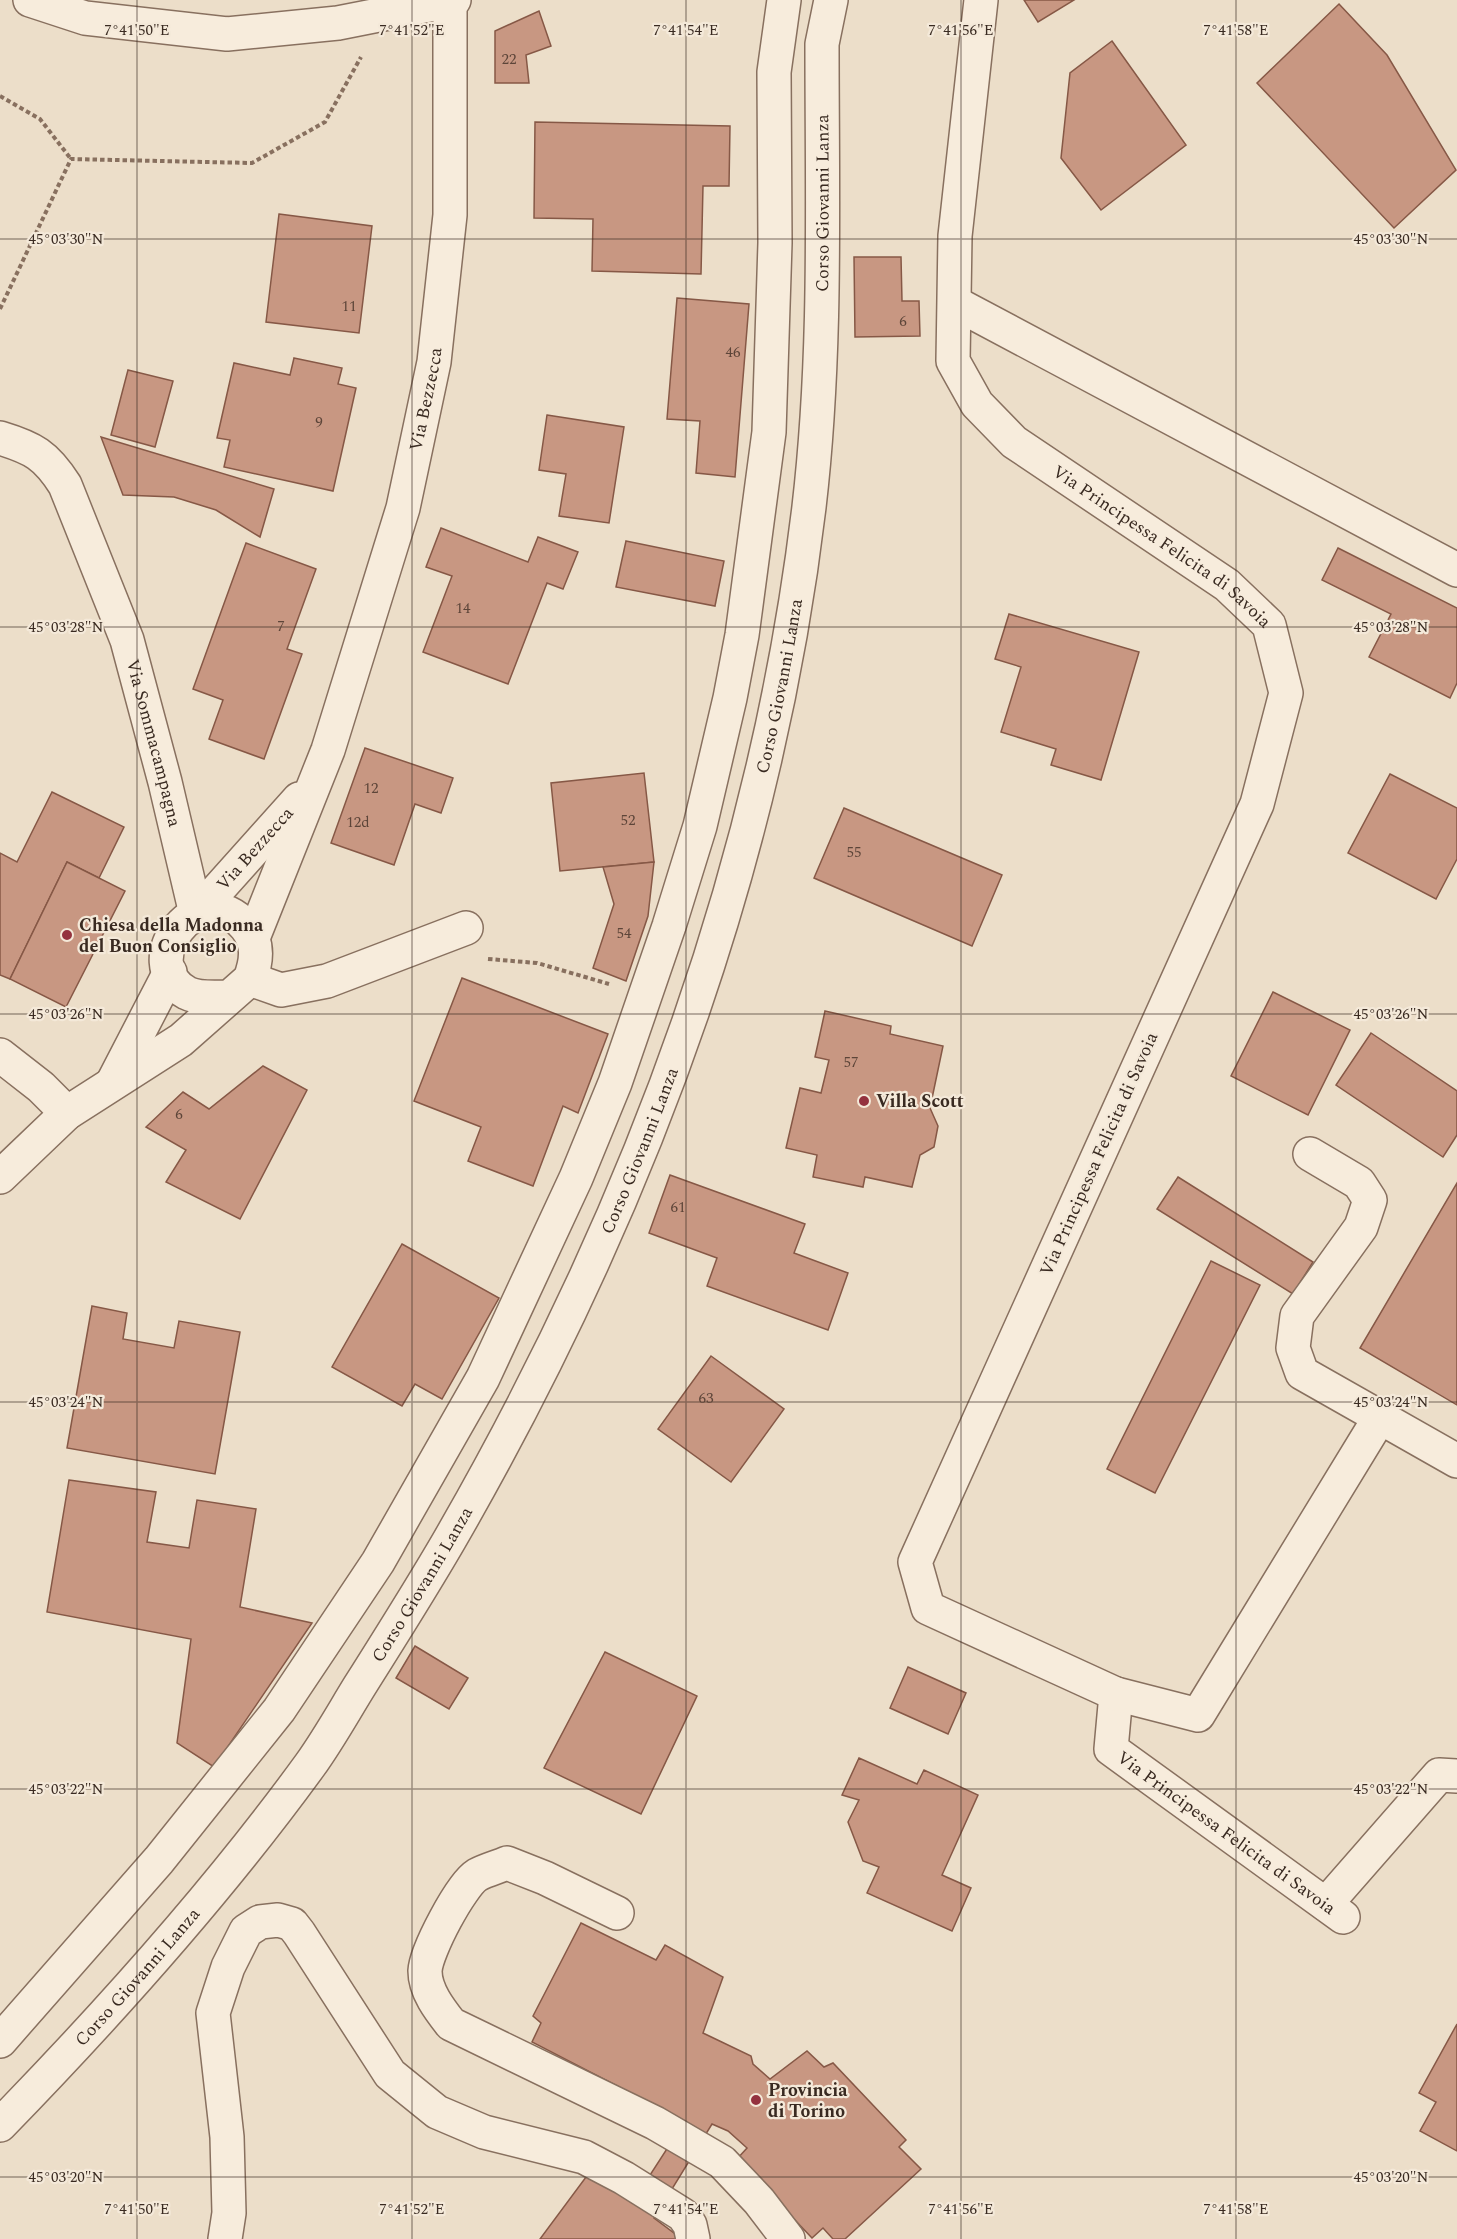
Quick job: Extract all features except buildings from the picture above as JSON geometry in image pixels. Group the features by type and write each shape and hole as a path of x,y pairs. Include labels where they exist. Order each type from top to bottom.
{"street":[{"path":"30,0 85,18 227,34 338,23 452,1"},
{"path":"0,2041 159,1860 279,1710 378,1562 483,1378 576,1178 615,1083 669,926 700,826 730,698 742,635 769,432 774,287 774,72 784,0"},
{"name":"Corso Giovanni Lanza","path":"0,2125 77,2046 201,1903 312,1763 423,1584 511,1433 574,1302 650,1129 681,1049 739,867 765,765 794,607 808,508 822,354 822,44 831,0"},
{"name":"Via Principessa Felicita di Savoia","path":"981,0 955,236 953,361 976,404 1014,442 1227,585 1269,625 1286,693 1257,804 915,1562 928,1608 1116,1694 1111,1749 1335,1910 1439,1775 1457,1776"},
{"name":"Via Bezzecca","path":"253,938 328,750 403,508 434,362 450,215 452,1"},
{"path":"955,303 1457,570"},
{"name":"Via Sommacampagna","path":"0,438 27,447 50,462 65,485 127,640 165,782 196,914"},
{"name":"Via Bezzecca","path":"170,972 167,958 168,944 174,931 196,914 315,782"},
{"name":"Via Bezzecca","path":"196,914 221,912 234,917 245,926 253,938 256,951 255,965 239,988"},
{"path":"170,972 177,984 188,993 239,988 281,990 327,981 466,928"},
{"path":"112,1083 170,972"},
{"path":"0,1177 68,1113 181,1040 239,988"},
{"path":"0,1054 41,1087 68,1113"},
{"path":"1310,1154 1359,1183 1371,1200 1361,1227 1297,1316 1293,1348 1302,1373 1457,1461"},
{"path":"1116,1694 1198,1715 1380,1417"},
{"path":"617,1913 545,1878 507,1863 476,1876 456,1903 430,1948 425,1972 434,2002 451,2024 655,2122 722,2162 759,2201 788,2239"},
{"path":"225,2239 229,2213 227,2137 213,2013 228,1967 246,1931 260,1922 278,1920 292,1924 299,1933 390,2074 437,2112 484,2132 594,2162 683,2215 690,2225 693,2239"}],"path":[{"path":"71,159 252,163 326,122 385,14"},
{"path":"0,96 40,119 71,159"},
{"path":"0,309 71,159"},
{"path":"480,959 537,963 609,984"}],"place":[{"name":"Chiesa della Madonna del Buon Consiglio","path":"67,935"},
{"name":"Villa Scott","path":"864,1101"},
{"name":"Provincia di Torino","path":"756,2100"}]}
